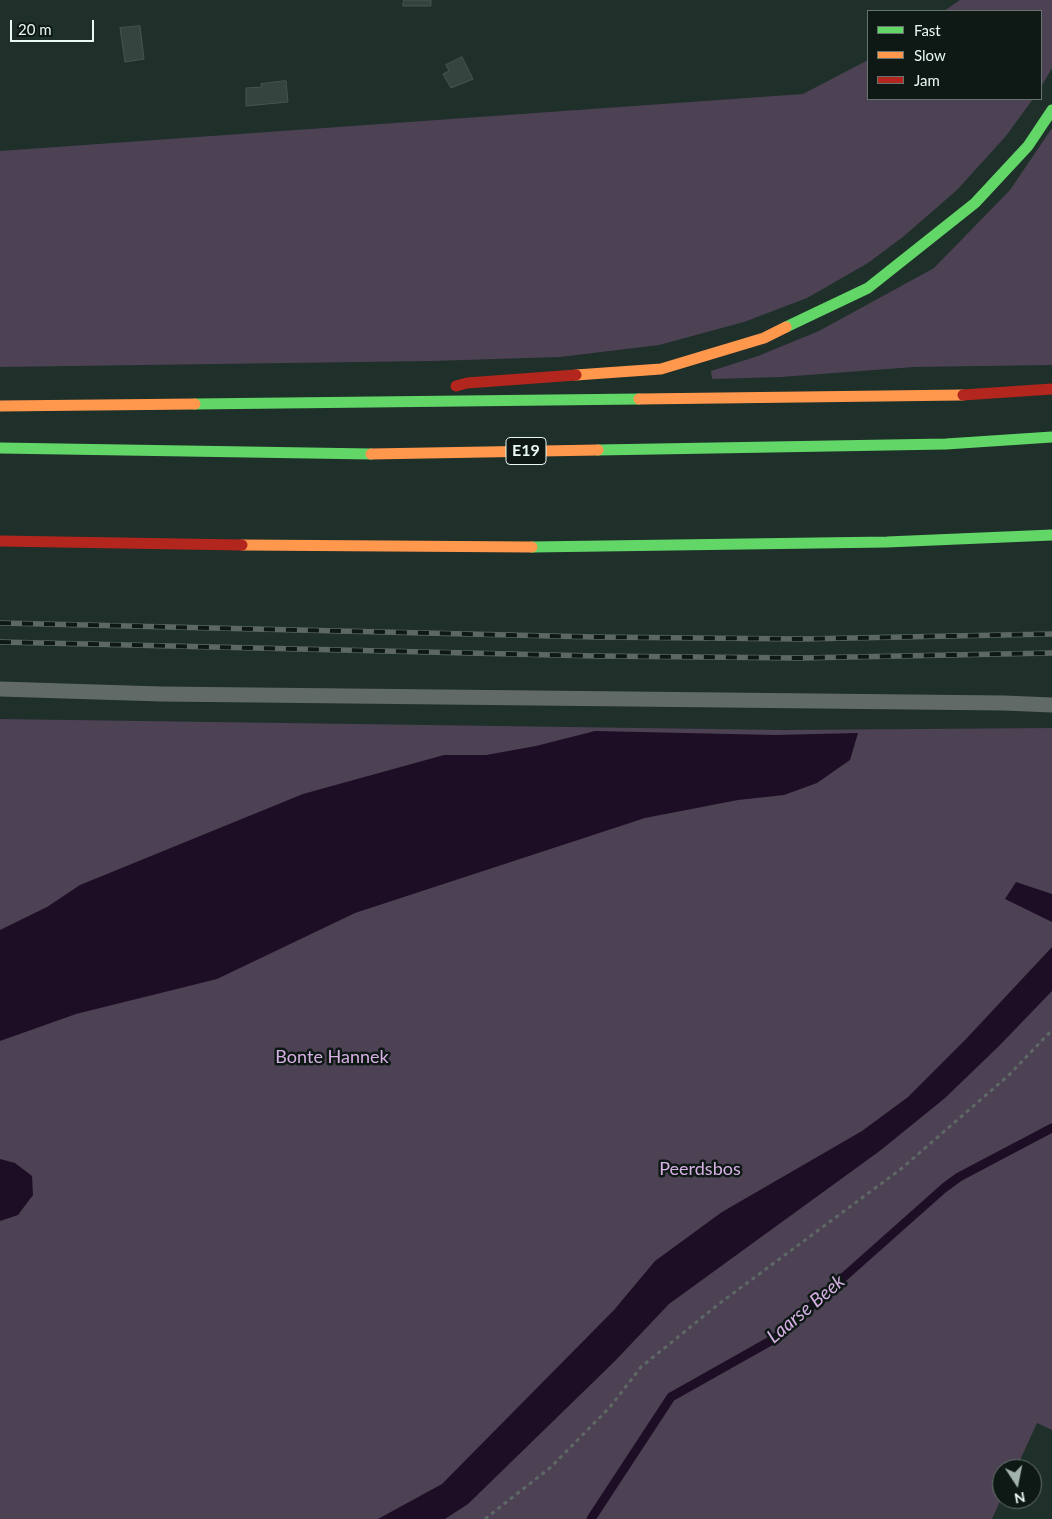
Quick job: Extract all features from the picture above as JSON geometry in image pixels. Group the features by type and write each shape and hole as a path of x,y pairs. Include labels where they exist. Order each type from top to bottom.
{"highway":[{"path":"407,401 467,383 660,370 764,338 868,288 937,234 975,203 1028,146 1052,110"},
{"path":"0,406 940,396 1052,389"},
{"name":"E19","path":"0,448 371,454 946,444 1052,437"},
{"path":"0,541 376,547 681,547 982,540 1052,535"}],"lane":[{"path":"0,689 161,694 974,702 1052,705"}],"path":[{"path":"485,1519 551,1466 610,1407 641,1367 720,1303 901,1169 1009,1075 1052,1030"}],"green space":[{"path":"960,0 1052,0 1052,68 1042,85 1042,10 945,10"},
{"path":"867,61 867,100 1032,100 1006,136 957,190 904,236 868,263 807,298 744,322 659,345 560,357 432,361 0,367 0,151 803,94"},
{"path":"1052,128 1052,365 914,367 781,377 712,379 711,371 758,356 819,331 934,268 1010,190"},
{"name":"Peerdsbos","path":"0,719 783,730 1052,728 1052,1430 1037,1423 1021,1459 992,1459 992,1509 997,1509 992,1519 0,1519"}],"shaded area":[{"path":"595,731 775,735 858,733 850,760 817,783 784,795 738,800 645,818 355,913 217,979 76,1014 0,1041 0,930 47,907 80,885 303,794 444,755 486,755 536,746"},
{"path":"1016,882 1052,894 1052,922 1005,899"},
{"path":"1052,947 1052,991 945,1098 881,1150 669,1304 615,1361 468,1504 445,1519 378,1519 442,1484 614,1310 655,1261 722,1212 862,1131 908,1097 966,1039"},
{"path":"0,1159 15,1163 32,1176 33,1195 18,1215 0,1221"}],"building":[{"path":"404,0 431,0 431,6 403,6"},
{"path":"140,26 144,59 125,62 120,28"},
{"path":"462,57 473,79 451,88 443,74 449,71 446,65"},
{"path":"286,81 288,102 246,106 246,88 262,87 261,84"}],"waterway":[{"name":"Laarse Beek","path":"591,1519 671,1397 774,1339 944,1188 959,1177 1052,1128"}],"railway":[{"path":"0,623 595,637 802,639 1052,634"},
{"path":"0,642 596,656 800,658 1052,653"}],"traffic: fast":[{"path":"786,327 868,288 975,203 1028,146 1052,110"},
{"path":"195,404 639,399"},
{"path":"598,450 946,444 1052,437"},
{"path":"0,448 371,454"},
{"path":"532,547 887,542 1052,535"}],"traffic: slow":[{"path":"576,375 661,369 764,338 786,327"},
{"path":"639,399 963,395"},
{"path":"0,406 195,404"},
{"path":"371,454 598,450"},
{"path":"242,545 532,547"}],"traffic: jam":[{"path":"456,386 467,383 576,375"},
{"path":"963,395 1052,389"},
{"path":"0,541 242,545"}],"park label":[{"name":"Bonte Hannek","path":"332,1057"}]}
